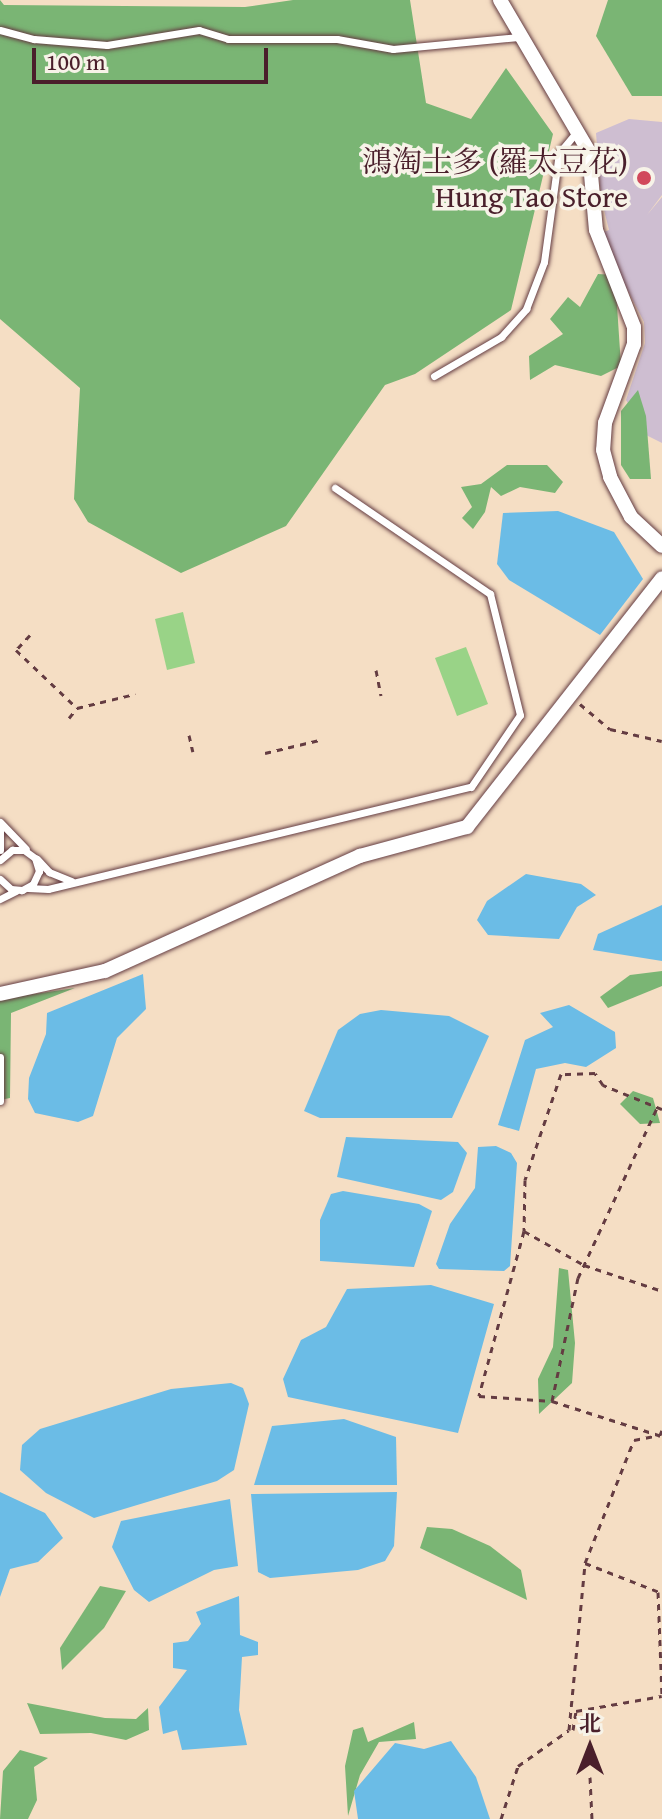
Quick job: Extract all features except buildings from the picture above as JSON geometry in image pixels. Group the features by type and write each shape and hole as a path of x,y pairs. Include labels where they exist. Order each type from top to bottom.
{"street":[{"path":"500,0 518,37 575,134 589,152 596,230 634,327 634,344 605,423 603,450 610,477 631,517 662,546"},
{"path":"0,994 105,971 360,856 467,827 662,578"}],"lane":[{"path":"0,30 34,39 107,45 199,30 228,39 337,39 393,49 518,37"},
{"path":"434,376 501,337 526,309 544,262 559,153 575,134"},
{"path":"0,879 11,889 48,889 71,881 465,791 519,720 490,594 335,488"},
{"path":"0,820 49,872 71,881"},
{"path":"0,820 0,850"},
{"path":"0,860 12,850 33,855"},
{"path":"0,899 25,889 37,878 33,855"},
{"path":"0,1057 0,1101"}],"path":[{"path":"30,635 16,650 77,708"},
{"path":"376,670 381,696"},
{"path":"69,718 77,708 135,694"},
{"path":"570,695 610,729 662,741"},
{"path":"189,735 193,752"},
{"path":"265,753 319,740"},
{"path":"552,1401 584,1265 660,1108 603,1085 595,1073 561,1074 525,1180 524,1231 479,1396 552,1401 661,1434"},
{"path":"524,1231 584,1265 662,1291"},
{"path":"571,1730 585,1563 634,1440 661,1434"},
{"path":"501,1819 518,1766 571,1730 576,1711 662,1696 660,1593 585,1563"},
{"path":"590,1777 592,1819"}],"shaded area":[{"path":"629,119 662,122 662,195 647,215 662,197 662,443 646,435 626,400 645,343 644,322 599,234 609,230 601,198 596,133"}],"green space":[{"path":"0,0 4,5 245,7 293,0 410,0 426,103 471,119 506,68 553,134 511,310 415,374 385,385 286,526 181,573 88,522 74,499 80,388 0,319"},
{"path":"608,0 662,0 662,96 632,96 596,36"},
{"path":"598,274 615,275 621,366 601,376 555,365 530,380 529,356 563,334 550,319 568,297 580,307"},
{"path":"638,390 646,416 651,479 630,479 621,465 621,411"},
{"path":"507,465 547,465 563,482 555,493 520,487 501,496 491,487 485,512 473,529 462,518 472,507 461,487 481,484"},
{"path":"183,612 195,663 167,670 155,619"},
{"path":"466,647 488,704 457,716 435,658"},
{"path":"662,971 662,986 608,1008 600,997 630,975"},
{"path":"75,988 11,1013 10,1098 0,1100 0,999"},
{"path":"633,1091 653,1098 660,1123 640,1124 620,1104"},
{"path":"559,1268 568,1270 575,1343 572,1383 539,1414 538,1379 553,1347"},
{"path":"427,1527 452,1529 490,1546 521,1570 527,1600 420,1548"},
{"path":"100,1586 126,1591 104,1628 62,1670 60,1648"},
{"path":"27,1703 105,1718 136,1719 148,1708 149,1730 126,1740 91,1733 40,1734"},
{"path":"414,1722 416,1739 379,1742 360,1775 348,1816 345,1766 353,1730 363,1727 368,1742"},
{"path":"20,1750 48,1758 34,1767 37,1800 28,1819 0,1819 3,1771"}],"water":[{"path":"558,511 614,532 643,579 600,635 509,580 497,564 503,513"},
{"path":"526,874 581,884 596,895 577,907 559,939 488,935 477,920 487,901"},
{"path":"662,905 662,961 593,950 598,934"},
{"path":"143,974 146,1009 117,1038 93,1116 78,1122 35,1113 28,1099 29,1078 46,1034 47,1013"},
{"path":"569,1005 615,1032 616,1048 586,1067 565,1063 536,1069 519,1131 498,1125 525,1040 553,1027 540,1013"},
{"path":"381,1010 449,1016 489,1036 452,1118 320,1118 304,1111 338,1030 360,1014"},
{"path":"346,1137 458,1142 467,1153 453,1192 441,1200 337,1177"},
{"path":"496,1146 511,1153 517,1163 510,1266 504,1271 439,1269 436,1264 450,1224 475,1188 478,1147"},
{"path":"343,1191 419,1204 432,1211 414,1267 320,1261 320,1220 331,1194"},
{"path":"431,1285 494,1304 458,1433 288,1397 283,1379 301,1340 326,1327 347,1289"},
{"path":"231,1383 243,1388 249,1404 234,1470 217,1481 94,1518 46,1493 20,1470 22,1445 40,1429 171,1389"},
{"path":"344,1419 396,1437 397,1485 254,1485 272,1426"},
{"path":"0,1492 45,1513 63,1538 38,1562 10,1569 0,1597"},
{"path":"397,1492 394,1546 385,1561 358,1570 270,1578 258,1572 251,1494"},
{"path":"230,1499 238,1566 214,1570 149,1602 134,1590 112,1547 121,1521"},
{"path":"239,1596 240,1635 258,1642 258,1655 242,1657 239,1710 247,1745 182,1750 177,1730 163,1734 159,1707 187,1670 173,1668 173,1643 188,1641 201,1624 196,1612"},
{"path":"451,1741 476,1777 490,1819 358,1819 354,1791 395,1743 424,1749"}],"place":[{"name":"鴻淘士多 (羅太豆花) Hung Tao Store","path":"644,178"}]}
